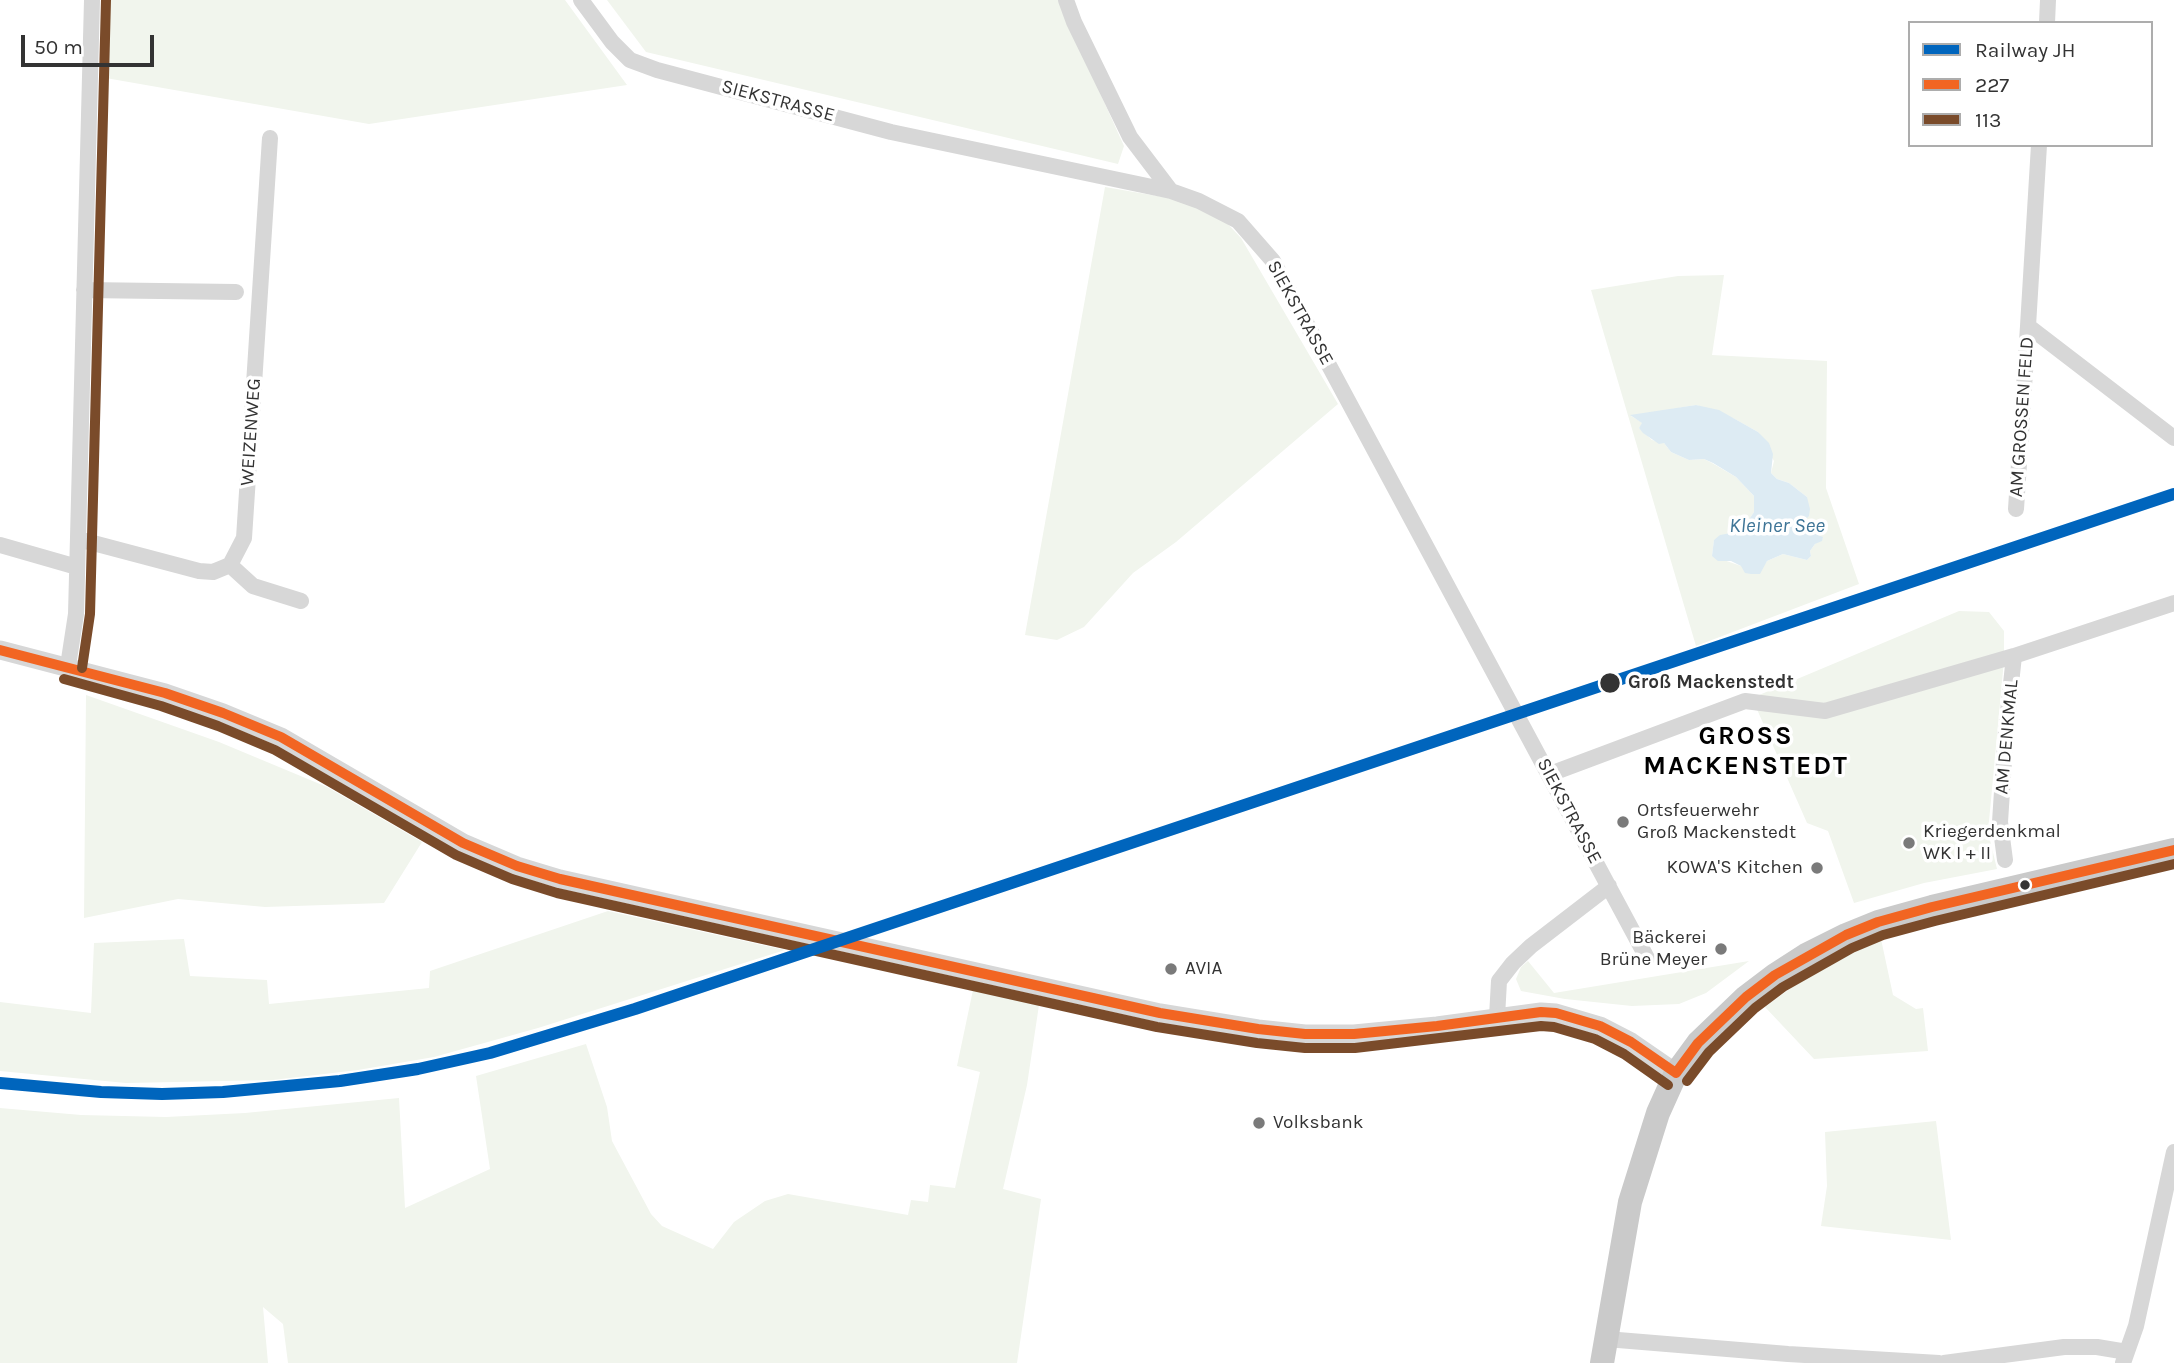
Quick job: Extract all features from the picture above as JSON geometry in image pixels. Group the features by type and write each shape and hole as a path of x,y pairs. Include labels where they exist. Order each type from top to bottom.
{"main road":[{"path":"1604,1351 1623,1234 1639,1170 1658,1113 1676,1073 1698,1043 1746,998 1786,968 1846,935 1878,922 2174,850"}],"street":[{"path":"68,666 76,614 92,0"},
{"name":"SIEKSTRASSE","path":"581,0 612,43 629,60 657,70 891,132 1171,191 1199,201 1238,221 1273,261 1647,958"},
{"path":"1066,0 1130,137 1171,191"},
{"path":"2047,21 2048,0"},
{"name":"WEIZENWEG","path":"230,565 243,538 270,138"},
{"name":"AM GROSSEN FELD","path":"2016,509 2039,147"},
{"path":"84,290 236,292"},
{"name":"AM GROSSEN FELD","path":"2028,326 2174,438"},
{"path":"78,539 199,571 213,572 230,565 253,586 301,601"},
{"path":"0,545 77,567"},
{"name":"AM DENKMAL","path":"2005,860 2000,822 2014,656 2174,603"},
{"path":"0,650 165,692 223,713 281,737 463,843 517,866 560,879 1209,1023 1305,1034 1354,1034 1541,1012 1585,1020 1631,1042 1676,1073"},
{"path":"1550,774 1745,701 1825,711 2014,656"},
{"name":"SIEKSTRASSE","path":"1497,1017 1499,981 1513,963 1609,886"},
{"path":"1604,1351 1788,1354 1942,1363 2064,1347 2097,1347 2125,1357 2136,1326 2174,1152"}],"shaded area":[{"path":"104,0 565,0 627,85 369,124 100,77"},
{"path":"607,0 1058,0 1124,146 1118,164 646,52"},
{"path":"1105,187 1169,198 1225,221 1241,238 1338,404 1176,542 1133,573 1084,627 1057,640 1025,635"},
{"path":"1724,275 1712,355 1827,361 1826,488 1859,584 1696,646 1591,290 1678,276","holes":["1696,405 1733,418 1758,432 1774,461 1771,473 1807,497 1803,522 1805,530 1823,538 1815,544 1807,560 1783,554 1767,561 1762,567 1741,566 1712,556 1714,540 1744,528 1754,512 1754,496 1736,477 1712,463 1704,459 1689,460 1671,452 1664,443 1652,440 1639,428 1643,423 1631,416"]},
{"path":"1959,611 1989,612 2004,631 2004,660 1988,832 1997,869 1924,883 1854,903 1828,831 1807,823 1752,698"},
{"path":"86,695 219,742 327,787 422,842 384,903 265,907 178,899 84,918"},
{"path":"608,911 785,950 538,1028 434,1057 358,1070 273,1080 126,1083 0,1071 0,1002 91,1013 94,943 184,939 190,976 267,980 269,1004 429,988 430,971"},
{"path":"1881,939 1893,995 1916,1009 1923,1008 1928,1051 1814,1059 1765,1007 1806,977"},
{"path":"1528,961 1554,993 1749,961 1706,993 1679,1004 1632,1006 1521,991 1516,979 1521,967"},
{"path":"973,990 1039,1005 1027,1085 1003,1189 1041,1199 1017,1363 288,1363 283,1324 263,1307 268,1363 0,1363 0,1108 81,1115 166,1117 245,1113 399,1098 405,1208 490,1169 476,1076 586,1044 607,1107 612,1141 651,1214 662,1226 713,1249 734,1222 765,1201 788,1194 908,1215 911,1200 928,1202 930,1185 955,1188 980,1072 957,1066"},
{"path":"1936,1121 1951,1240 1821,1226 1827,1186 1825,1132"}],"water":[{"name":"Kleiner See","path":"1696,405 1719,410 1758,432 1769,443 1773,454 1771,473 1807,497 1810,509 1809,516 1803,522 1805,530 1823,537 1810,551 1811,556 1807,560 1783,554 1767,561 1760,574 1751,574 1745,573 1741,566 1731,561 1718,561 1712,556 1714,540 1720,535 1736,532 1744,527 1754,512 1754,496 1736,477 1713,463 1704,459 1689,460 1671,452 1664,443 1659,444 1643,433 1639,428 1642,423 1630,415"}],"rail line":[{"name":"JH","path":"0,1083 101,1092 223,1092 340,1081 418,1069 490,1053 635,1009 2174,494"}],"transit line":[{"name":"113","path":"82,668 90,614 106,0"},
{"name":"227","path":"0,650 165,693 223,713 281,737 463,843 517,866 560,879 1160,1013 1258,1029 1305,1034 1354,1034 1541,1012 1556,1013 1600,1026 1631,1042 1676,1073"},
{"name":"113","path":"64,679 161,706 275,750 456,855 512,879 557,893 1157,1027 1257,1043 1305,1048 1355,1048 1541,1026 1554,1027 1595,1039 1624,1054 1668,1085"},
{"name":"227","path":"1676,1073 1698,1043 1746,997 1775,975 1846,935 1878,922 1932,907 2174,850"},
{"name":"113","path":"1687,1081 1709,1052 1755,1008 1783,987 1852,948 1883,935 1935,921 2174,864"}],"place":[{"name":"Groß Mackenstedt","path":"1610,683"},
{"name":"Ortsfeuerwehr Groß Mackenstedt","path":"1623,822"},
{"name":"Kriegerdenkmal WK I + II","path":"1909,843"},
{"name":"KOWA'S Kitchen","path":"1817,868"},
{"name":"Bäckerei Brüne Meyer","path":"1721,949"},
{"name":"AVIA","path":"1171,969"},
{"name":"Volksbank","path":"1259,1123"}],"district":[{"name":"GROSS MACKENSTEDT","path":"1746,752"}]}
